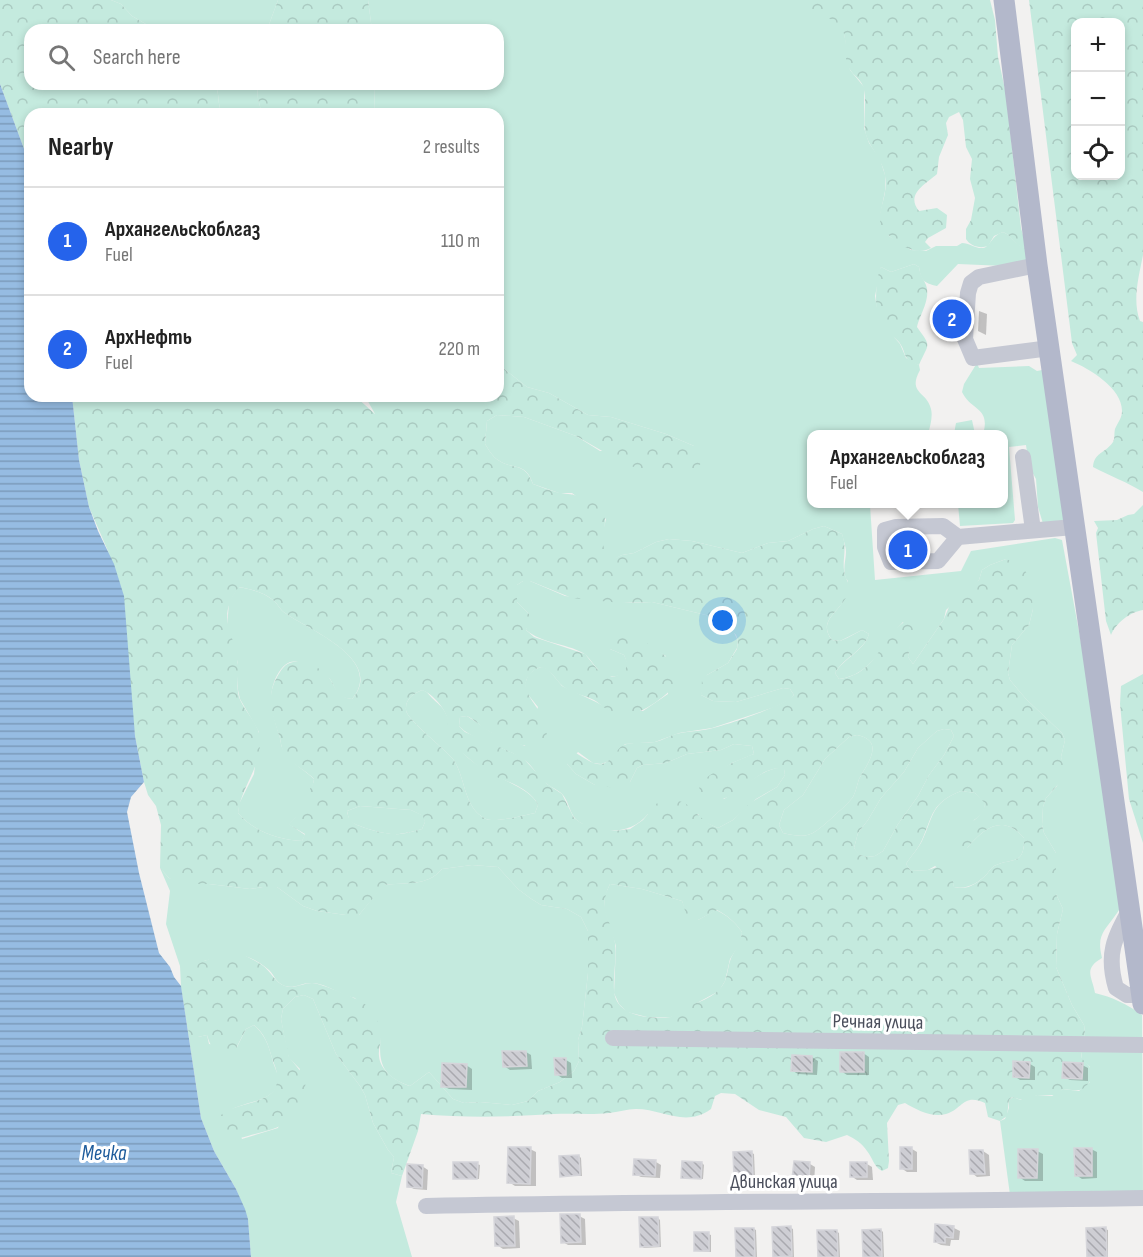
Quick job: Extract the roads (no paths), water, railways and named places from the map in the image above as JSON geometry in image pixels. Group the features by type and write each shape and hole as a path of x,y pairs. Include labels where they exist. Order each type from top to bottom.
{"main road":[{"path":"1004,0 1037,265 1142,999"}],"street":[{"path":"1037,265 980,277 971,283 968,293 965,339 973,358 1050,348"},
{"path":"1023,457 1033,530"},
{"path":"958,537 1074,527"},
{"name":"Речная улица","path":"613,1038 1143,1045"},
{"name":"Двинская улица","path":"426,1206 608,1202 873,1202 1143,1198"}],"water":[{"name":"Мечка","path":"0,84 24,149 24,402 73,402 79,460 89,507 114,564 124,596 135,736 144,782 131,797 127,812 139,873 159,953 181,986 201,1118 214,1151 245,1209 251,1257 0,1257"}],"place":[{"name":"АрхНефть","path":"952,319"},
{"name":"Архангельскоблгаз","path":"908,550"}]}
